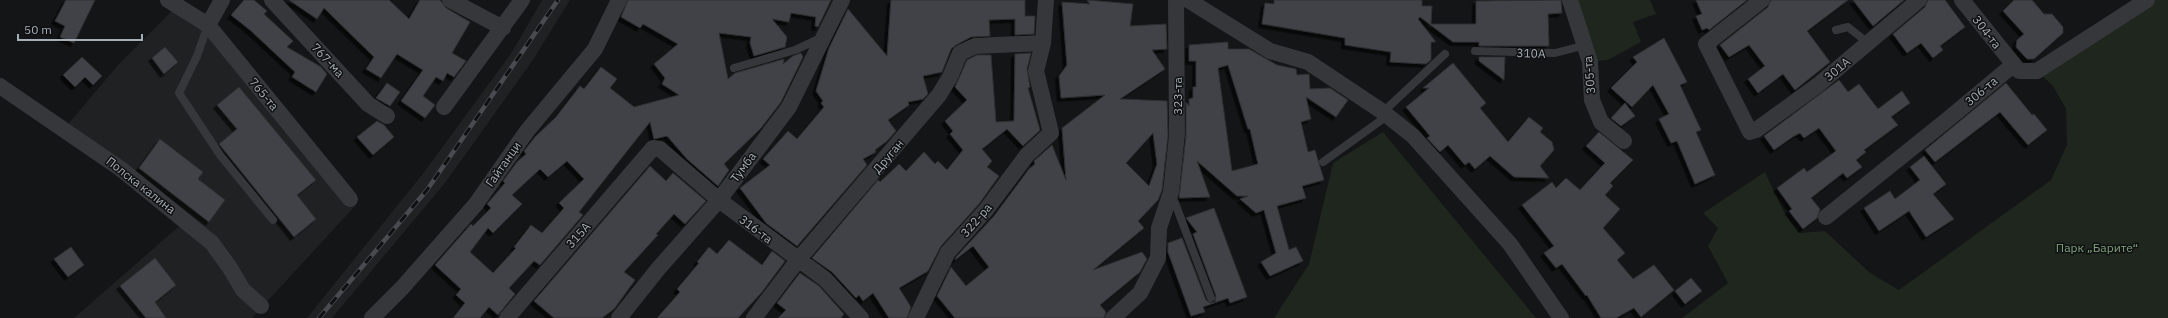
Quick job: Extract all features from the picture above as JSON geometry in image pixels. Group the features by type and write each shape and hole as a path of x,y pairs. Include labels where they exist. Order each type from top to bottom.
{"street":[{"name":"765-та","path":"168,0 208,25 350,199"},
{"path":"208,25 222,0"},
{"name":"767-ма","path":"272,0 368,104 387,116"},
{"path":"450,0 503,28"},
{"path":"444,108 522,0"},
{"name":"Гайтанци","path":"372,318 402,288 476,204 527,131 595,49 619,0"},
{"name":"Тумба","path":"619,318 658,269 719,200 790,107 822,38 842,0"},
{"path":"1043,43 1046,0"},
{"name":"323-та","path":"1113,318 1140,293 1158,258 1159,228 1171,192 1177,135 1176,0"},
{"path":"1188,0 1270,51 1308,62 1385,114 1413,136 1510,244 1561,318"},
{"name":"305-та","path":"1570,0 1586,45 1590,62 1592,100 1601,122 1624,141"},
{"name":"301А","path":"1762,0 1706,44 1750,132 1756,130 1818,85 1919,0"},
{"name":"304-та","path":"1962,0 2013,65"},
{"path":"2013,65 2019,71 2037,71 2147,0"},
{"name":"322-ра","path":"916,318 948,252 986,210 1027,155 1051,133 1036,71 1043,43"},
{"name":"Друган","path":"754,318 798,260 939,95 950,77 960,53 976,46 1043,43"},
{"name":"306-та","path":"1826,217 2013,65"},
{"name":"Полска калина","path":"0,86 121,168 212,243 230,268 243,290 261,306"},
{"name":"316-та","path":"648,151 653,148 660,149 719,200 826,280 861,318"},
{"name":"315А","path":"507,318 608,201 648,151"}],"lane":[{"path":"208,25 197,56 179,93 220,155 273,220"},
{"path":"1836,30 1848,27 1868,43"},
{"path":"734,68 795,50 822,38"},
{"name":"310А","path":"1475,51 1555,53 1586,45"},
{"path":"1323,162 1385,114 1445,54"},
{"name":"323-та","path":"1171,192 1211,298"}],"shaded area":[{"path":"542,0 570,0 533,60 445,183 332,318 307,318 425,171 512,52"},
{"path":"178,5 208,25 355,206 252,318 74,318 185,221 64,129 118,65"}],"green space":[{"path":"1570,0 1650,0 1656,14 1633,22 1641,42 1608,60 1590,62"},
{"name":"Парк „Барите“","path":"2147,0 2168,0 2168,318 1682,318 1728,283 1708,246 1718,228 1703,213 1765,172 1785,214 1799,233 1825,231 1870,273 1899,290 2051,180 2067,145 2066,109 2053,86 2037,71"},
{"path":"1383,132 1536,318 1274,318 1309,264 1333,163"}],"building":[{"path":"66,0 95,0 74,43 60,37 65,26 55,21"},
{"path":"244,0 254,0 267,11 264,14 293,41 287,47 321,67 327,74 316,92 292,77 295,72 250,30 231,15"},
{"path":"289,0 389,0 409,19 420,0 440,0 446,8 470,22 452,53 466,61 454,77 447,73 443,81 436,77 423,96 435,105 425,118 401,101 423,70 397,54 381,78 366,69 374,57 324,8 317,19"},
{"path":"628,0 831,0 818,27 815,26 816,17 791,13 789,22 772,19 787,37 785,47 754,56 750,43 751,37 719,33 728,79 735,73 784,59 783,64 793,56 801,53 803,57 781,102 761,128 724,164 729,170 718,186 687,159 667,136 654,139 650,122 579,212 583,215 540,265 534,261 509,288 515,294 498,315 489,307 480,318 453,318 465,303 456,295 461,289 435,265 471,224 473,226 491,208 487,204 505,183 503,181 517,162 526,154 524,151 535,137 556,117 580,86 584,89 601,67 617,79 610,88 634,107 679,95 662,84 665,78 654,64 678,44 643,24 640,28 621,17","holes":["567,161 584,179 559,203 564,208 542,233 531,225 514,247 516,248 493,273 470,252 488,228 493,233 522,204 512,195 540,169 548,177"]},
{"path":"891,0 1025,0 1025,16 1035,16 1034,34 1015,35 1015,19 989,20 990,36 971,37 951,49 942,72 923,76 928,94 923,99 908,102 909,105 888,120 896,131 887,141 875,150 876,152 863,159 867,165 797,246 766,223 740,188 770,165 763,159 788,131 797,139 824,107 821,103 823,101 816,91 829,48 848,9 887,56"},
{"path":"1087,0 1133,4 1130,26 1166,24 1167,49 1152,50 1165,69 1120,99 1167,101 1168,135 1162,190 1158,200 1138,221 1144,228 1093,270 1142,252 1147,259 1140,272 1100,305 1106,312 1104,318 955,318 937,296 951,267 966,286 989,267 973,246 955,260 956,257 994,216 1029,169 1035,164 1034,161 1052,145 1066,180 1062,128 1105,95 1061,98 1059,76 1067,65 1062,2 1090,4","holes":["1153,133 1157,164 1149,186 1126,163"]},
{"path":"1274,0 1422,0 1422,6 1432,6 1431,24 1476,24 1476,1 1561,0 1562,13 1548,14 1549,46 1479,46 1479,42 1453,42 1420,17 1418,19 1436,42 1431,42 1431,60 1426,64 1390,62 1391,52 1345,45 1345,38 1262,24 1265,3 1274,4"},
{"path":"1696,0 1747,0 1709,30 1707,28 1702,30 1696,16 1702,14"},
{"path":"1771,0 1848,0 1807,31 1830,62 1795,90 1783,74 1758,93 1748,79 1765,66 1749,45 1729,57 1720,45 1768,7"},
{"path":"1853,0 1904,0 1873,26"},
{"path":"1928,0 1945,0 1965,27 1940,46 1943,50 1933,58 1921,43 1907,53 1893,34 1925,7"},
{"path":"2014,0 2032,0 2044,14 2052,14 2063,27 2063,33 2034,59 2027,59 2016,47 2017,40 2024,34 2003,11"},
{"path":"1664,38 1687,82 1680,85 1701,130 1696,132 1715,175 1695,184 1677,141 1671,143 1659,119 1669,114 1653,85 1632,107 1611,88 1637,62 1633,57"},
{"path":"1228,42 1228,49 1249,49 1277,65 1296,69 1297,75 1309,74 1310,89 1330,88 1348,100 1336,117 1306,97 1311,119 1301,122 1308,152 1315,150 1324,180 1302,186 1306,198 1277,206 1289,250 1296,247 1303,261 1270,276 1261,262 1276,253 1264,210 1256,213 1240,199 1248,196 1237,196 1197,161 1210,197 1179,198 1186,136 1186,102 1189,106 1189,99 1193,98 1193,87 1196,87 1196,61 1189,61 1189,45","holes":["1228,65 1248,129 1250,129 1258,164 1232,171 1218,68"]},
{"path":"165,47 178,62 164,74 152,58"},
{"path":"1031,53 1027,69 1030,87 1028,88 1040,130 1023,146 1007,129 982,149 992,161 987,167 999,176 979,204 941,246 928,271 899,288 911,307 907,318 889,318 873,293 863,301 859,295 856,298 832,272 812,258 878,180 880,182 899,164 906,171 924,152 935,164 938,161 947,170 963,150 950,134 953,131 945,121 967,100 955,87 967,60 977,55 991,55 996,122 1014,121 1015,54"},
{"path":"82,57 102,76 93,85 85,77 75,87 63,75"},
{"path":"1479,57 1505,57 1504,80 1479,61"},
{"path":"1453,63 1486,103 1480,108 1508,142 1529,117 1543,128 1540,132 1552,142 1554,150 1540,166 1549,178 1514,177 1490,156 1475,169 1469,162 1465,165 1448,145 1440,152 1427,138 1430,136 1406,107 1429,88 1423,88"},
{"path":"1839,80 1848,92 1859,84 1878,109 1902,91 1910,103 1891,117 1898,125 1864,150 1866,152 1856,160 1862,167 1847,178 1843,173 1811,198 1820,209 1817,218 1803,229 1789,211 1792,209 1777,188 1804,168 1807,172 1836,151 1819,128 1804,138 1800,133 1774,150 1764,136"},
{"path":"387,83 400,92 390,106 376,98"},
{"path":"2006,83 2032,115 2034,114 2047,130 2028,145 2000,112 1935,162 1925,150"},
{"path":"239,87 316,180 297,195 316,219 294,237 219,144 237,129 217,105"},
{"path":"1625,103 1635,116 1621,126 1611,118"},
{"path":"377,121 384,125 394,137 373,155 357,137"},
{"path":"1599,132 1633,160 1610,183 1613,186 1605,195 1620,209 1603,228 1625,253 1617,260 1633,279 1654,265 1674,290 1641,317 1634,308 1616,318 1601,318 1587,295 1586,296 1562,264 1556,268 1544,253 1554,246 1522,205 1552,182 1556,188 1566,178 1580,190 1605,163 1586,146"},
{"path":"160,139 203,172 198,179 225,200 209,222 139,168"},
{"path":"1924,156 1946,184 1933,194 1954,219 1926,237 1909,211 1879,231 1864,208 1890,191 1895,199 1920,180 1910,167"},
{"path":"650,166 666,181 673,173 706,201 685,224 674,214 656,234 658,235 624,272 635,280 614,309 602,318 554,318 534,301"},
{"path":"1214,208 1247,297 1230,303 1228,298 1203,307 1205,312 1191,316 1168,252 1168,243 1182,238 1206,300 1210,303 1215,302 1216,296 1193,234 1197,232 1186,218"},
{"path":"729,240 762,265 772,251 785,261 762,292 738,318 657,318 680,292 677,289 699,263 697,262 709,247 717,254"},
{"path":"71,247 84,265 68,277 54,259"},
{"path":"155,258 176,285 155,302 166,318 146,318 120,286"},
{"path":"800,273 819,286 844,314 841,318 778,318 786,310 777,303"},
{"path":"1691,278 1702,291 1685,304 1675,291"}],"railway":[{"path":"319,318 427,190 558,0"}]}
